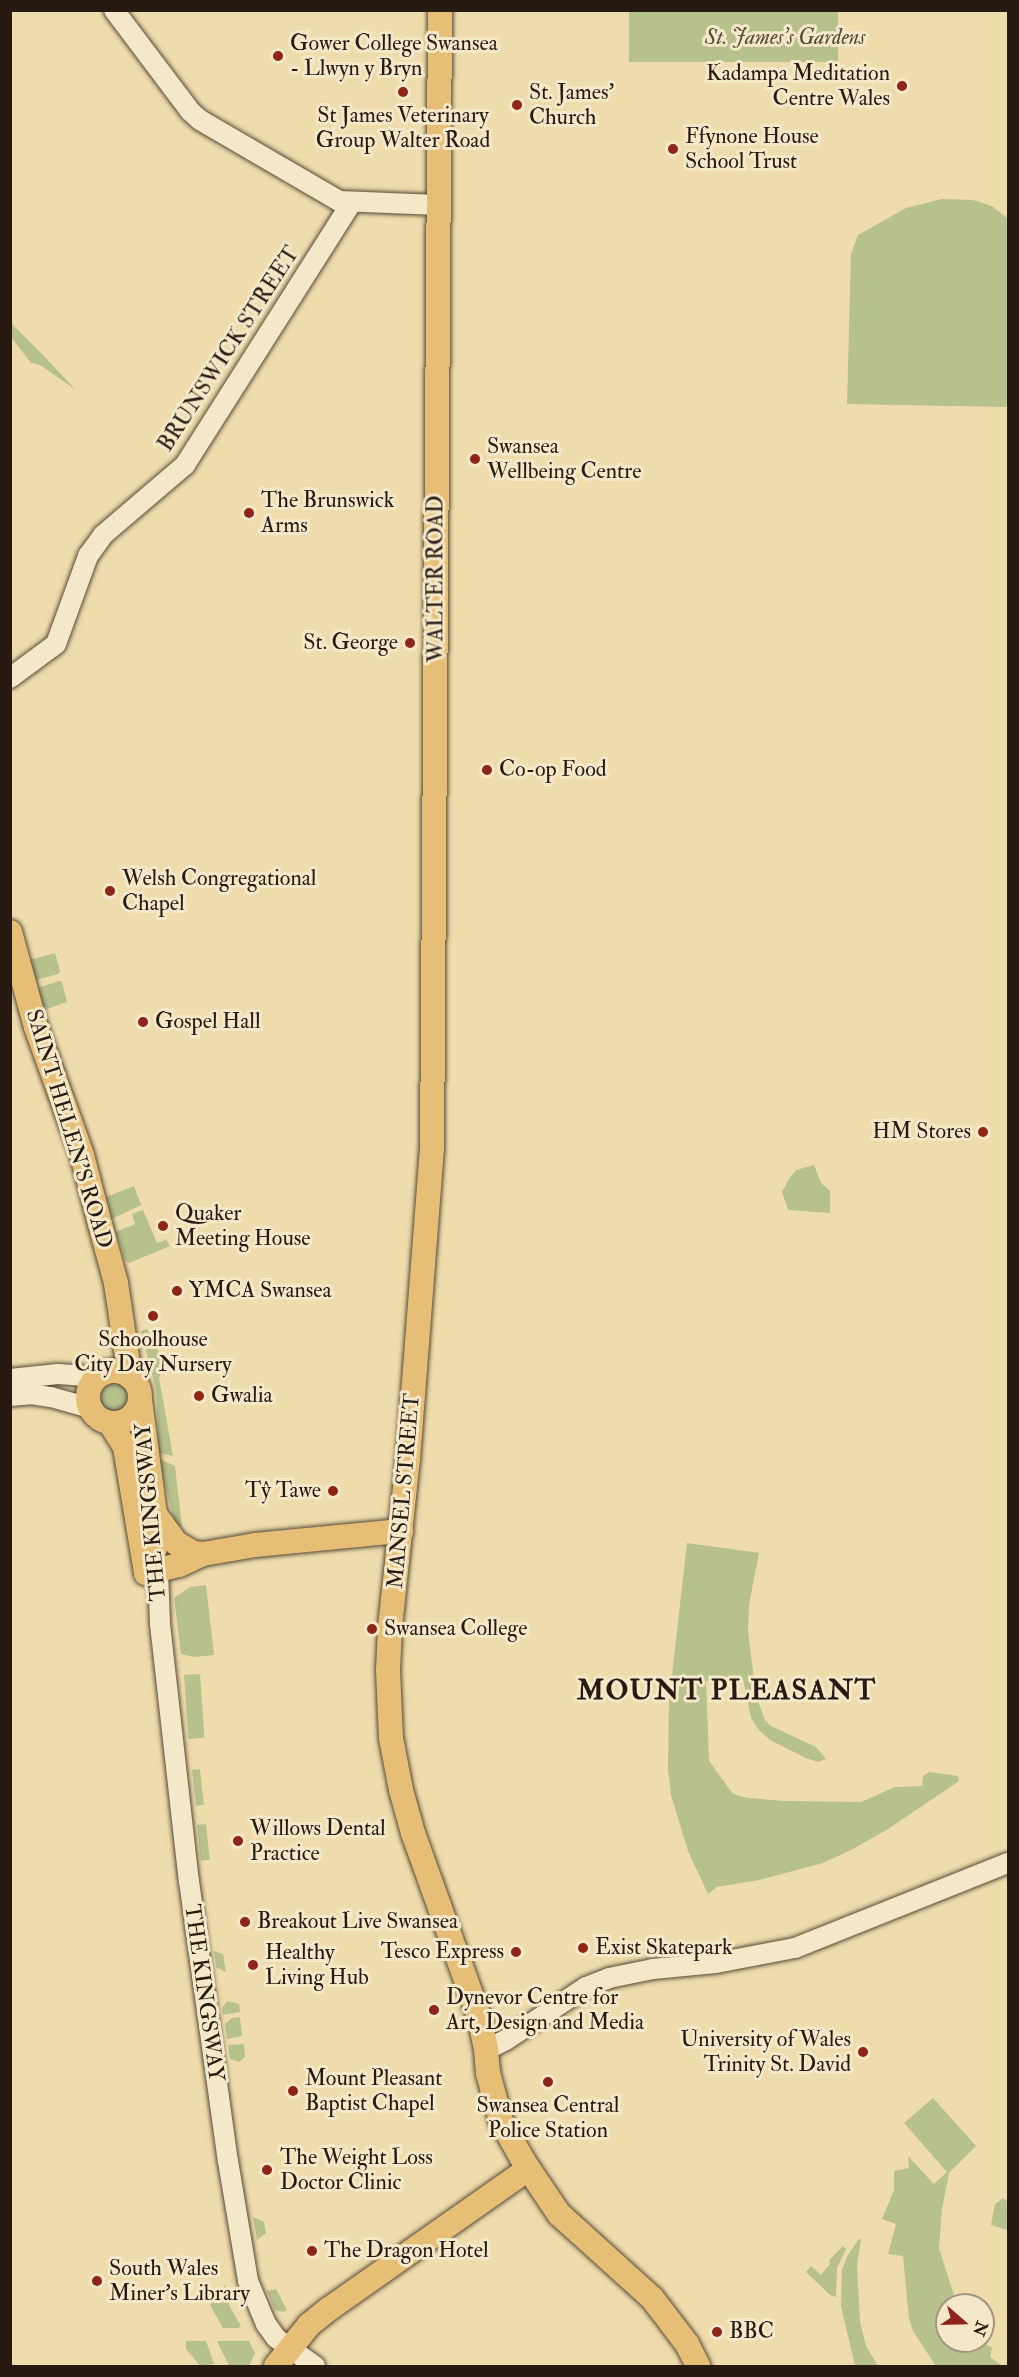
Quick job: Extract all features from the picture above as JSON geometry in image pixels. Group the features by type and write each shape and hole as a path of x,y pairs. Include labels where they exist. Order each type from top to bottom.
{"main road":[{"name":"WALTER ROAD","path":"432,1148 440,10"},
{"name":"SAINT HELEN'S ROAD","path":"10,932 36,1027 82,1155 116,1283 123,1327 114,1375"},
{"name":"MANSEL STREET","path":"432,1148 390,1628 388,1704 401,1790 413,1833 479,2016 488,2073 501,2121 528,2169 570,2226 652,2298 687,2344 698,2367"},
{"path":"114,1375 136,1383 140,1400 133,1416 126,1421 110,1423 95,1415 90,1408 88,1391 114,1375"},
{"name":"THE KINGSWAY","path":"140,1400 155,1514 152,1572"},
{"name":"THE KINGSWAY","path":"110,1423 124,1447 152,1572"},
{"path":"155,1514 176,1543 193,1553 203,1554 274,1543 400,1531"},
{"path":"152,1572 185,1563 203,1554"},
{"path":"283,2358 309,2325 328,2309 528,2169"}],"street":[{"path":"114,10 190,111 200,120 339,201 439,205"},
{"name":"BRUNSWICK STREET","path":"10,678 56,644 88,556 103,535 185,465 351,203"},
{"path":"10,1379 58,1374 114,1375"},
{"path":"10,1396 32,1394 90,1408"},
{"name":"THE KINGSWAY","path":"152,1572 150,1597 160,1624 189,1881 228,2161 248,2281 266,2324 276,2338 283,2358 315,2367"},
{"path":"486,2050 506,2040 586,1987 609,1978 653,1969 716,1963 795,1948 1008,1863"}],"green space":[{"name":"St. James's Gardens","path":"629,11 838,11 838,62 629,62"},
{"path":"942,199 973,200 992,206 1008,219 1008,399 1006,407 847,404 851,254 858,235 906,208"},
{"path":"10,322 76,390 40,365 31,363 11,337"},
{"path":"55,953 60,971 58,974 36,980 30,960"},
{"path":"62,982 67,1002 44,1010 38,988"},
{"path":"814,1165 821,1183 830,1191 830,1213 788,1210 782,1192 789,1179 796,1170"},
{"path":"134,1186 141,1205 112,1219 106,1197"},
{"path":"143,1210 157,1243 166,1240 170,1246 129,1263 125,1260 116,1232 135,1224 132,1214"},
{"path":"147,1329 168,1369 161,1373 159,1378 173,1456 159,1453 156,1389 141,1331"},
{"path":"114,1380 126,1385 131,1397 126,1409 114,1414 102,1409 97,1397 102,1385"},
{"path":"159,1459 175,1466 182,1527 175,1525"},
{"path":"687,1543 759,1553 749,1605 748,1631 756,1696 765,1720 771,1726 816,1747 826,1759 818,1762 806,1758 770,1740 759,1730 751,1718 743,1679 706,1681 709,1761 733,1794 748,1798 785,1801 861,1802 895,1787 922,1786 923,1776 929,1772 958,1776 959,1781 888,1829 823,1863 759,1880 717,1887 708,1894 688,1851 671,1795 668,1769 669,1701"},
{"path":"206,1585 214,1655 194,1657 181,1654 174,1598 190,1587"},
{"path":"200,1674 204,1738 189,1739 184,1675"},
{"path":"200,1769 204,1805 196,1806 192,1770"},
{"path":"206,1824 210,1860 201,1861 197,1825"},
{"path":"214,1951 223,1954 226,1972 216,1967"},
{"path":"227,2001 239,2004 240,2012 223,2015 222,2008"},
{"path":"240,2017 242,2036 227,2039 225,2024 232,2018"},
{"path":"244,2044 245,2057 239,2062 230,2059 228,2045"},
{"path":"933,2098 976,2146 949,2173 942,2209 939,2248 953,2293 935,2293 935,2353 991,2353 990,2357 1002,2366 936,2366 913,2331 909,2319 903,2256 888,2254 896,2224 882,2219 894,2190 894,2171 909,2168 908,2156 934,2184 947,2172 904,2123"},
{"path":"1003,2198 1008,2202 1008,2230 991,2225 995,2204"},
{"path":"253,2217 264,2222 266,2233 257,2240"},
{"path":"861,2239 857,2265 860,2322 866,2346 878,2366 855,2366 841,2306 842,2269 848,2255"},
{"path":"843,2246 846,2249 837,2268 836,2297 830,2295 806,2272 811,2266 821,2275 830,2264 829,2260"},
{"path":"225,2285 230,2307 241,2326 238,2328 223,2328 210,2305"},
{"path":"276,2289 287,2310 283,2312 275,2310 267,2291"},
{"path":"186,2341 206,2341 214,2364 200,2366 186,2349"},
{"path":"217,2341 249,2341 255,2353 249,2366 229,2366"}],"place":[{"name":"Gower College Swansea - Llwyn y Bryn","path":"278,56"},
{"name":"Kadampa Meditation Centre Wales","path":"902,86"},
{"name":"St James Veterinary Group Walter Road","path":"403,92"},
{"name":"St. James' Church","path":"517,105"},
{"name":"Ffynone House School Trust","path":"673,149"},
{"name":"Swansea Wellbeing Centre","path":"475,459"},
{"name":"The Brunswick Arms","path":"249,513"},
{"name":"St. George","path":"410,643"},
{"name":"Co-op Food","path":"487,770"},
{"name":"Welsh Congregational Chapel","path":"110,891"},
{"name":"Gospel Hall","path":"143,1022"},
{"name":"HM Stores","path":"983,1132"},
{"name":"Quaker Meeting House","path":"163,1226"},
{"name":"YMCA Swansea","path":"177,1291"},
{"name":"Schoolhouse City Day Nursery","path":"153,1316"},
{"name":"Gwalia","path":"199,1396"},
{"name":"Tŷ Tawe","path":"333,1491"},
{"name":"Swansea College","path":"372,1629"},
{"name":"Willows Dental Practice","path":"238,1841"},
{"name":"Breakout Live Swansea","path":"245,1922"},
{"name":"Exist Skatepark","path":"583,1948"},
{"name":"Tesco Express","path":"516,1952"},
{"name":"Healthy Living Hub","path":"253,1965"},
{"name":"Dynevor Centre for Art, Design and Media","path":"434,2010"},
{"name":"University of Wales Trinity St. David","path":"863,2052"},
{"name":"Swansea Central Police Station","path":"548,2082"},
{"name":"Mount Pleasant Baptist Chapel","path":"293,2091"},
{"name":"The Weight Loss Doctor Clinic","path":"267,2170"},
{"name":"The Dragon Hotel","path":"312,2251"},
{"name":"South Wales Miner's Library","path":"97,2281"},
{"name":"BBC","path":"717,2332"}],"district":[{"name":"MOUNT PLEASANT","path":"727,1691"}]}
